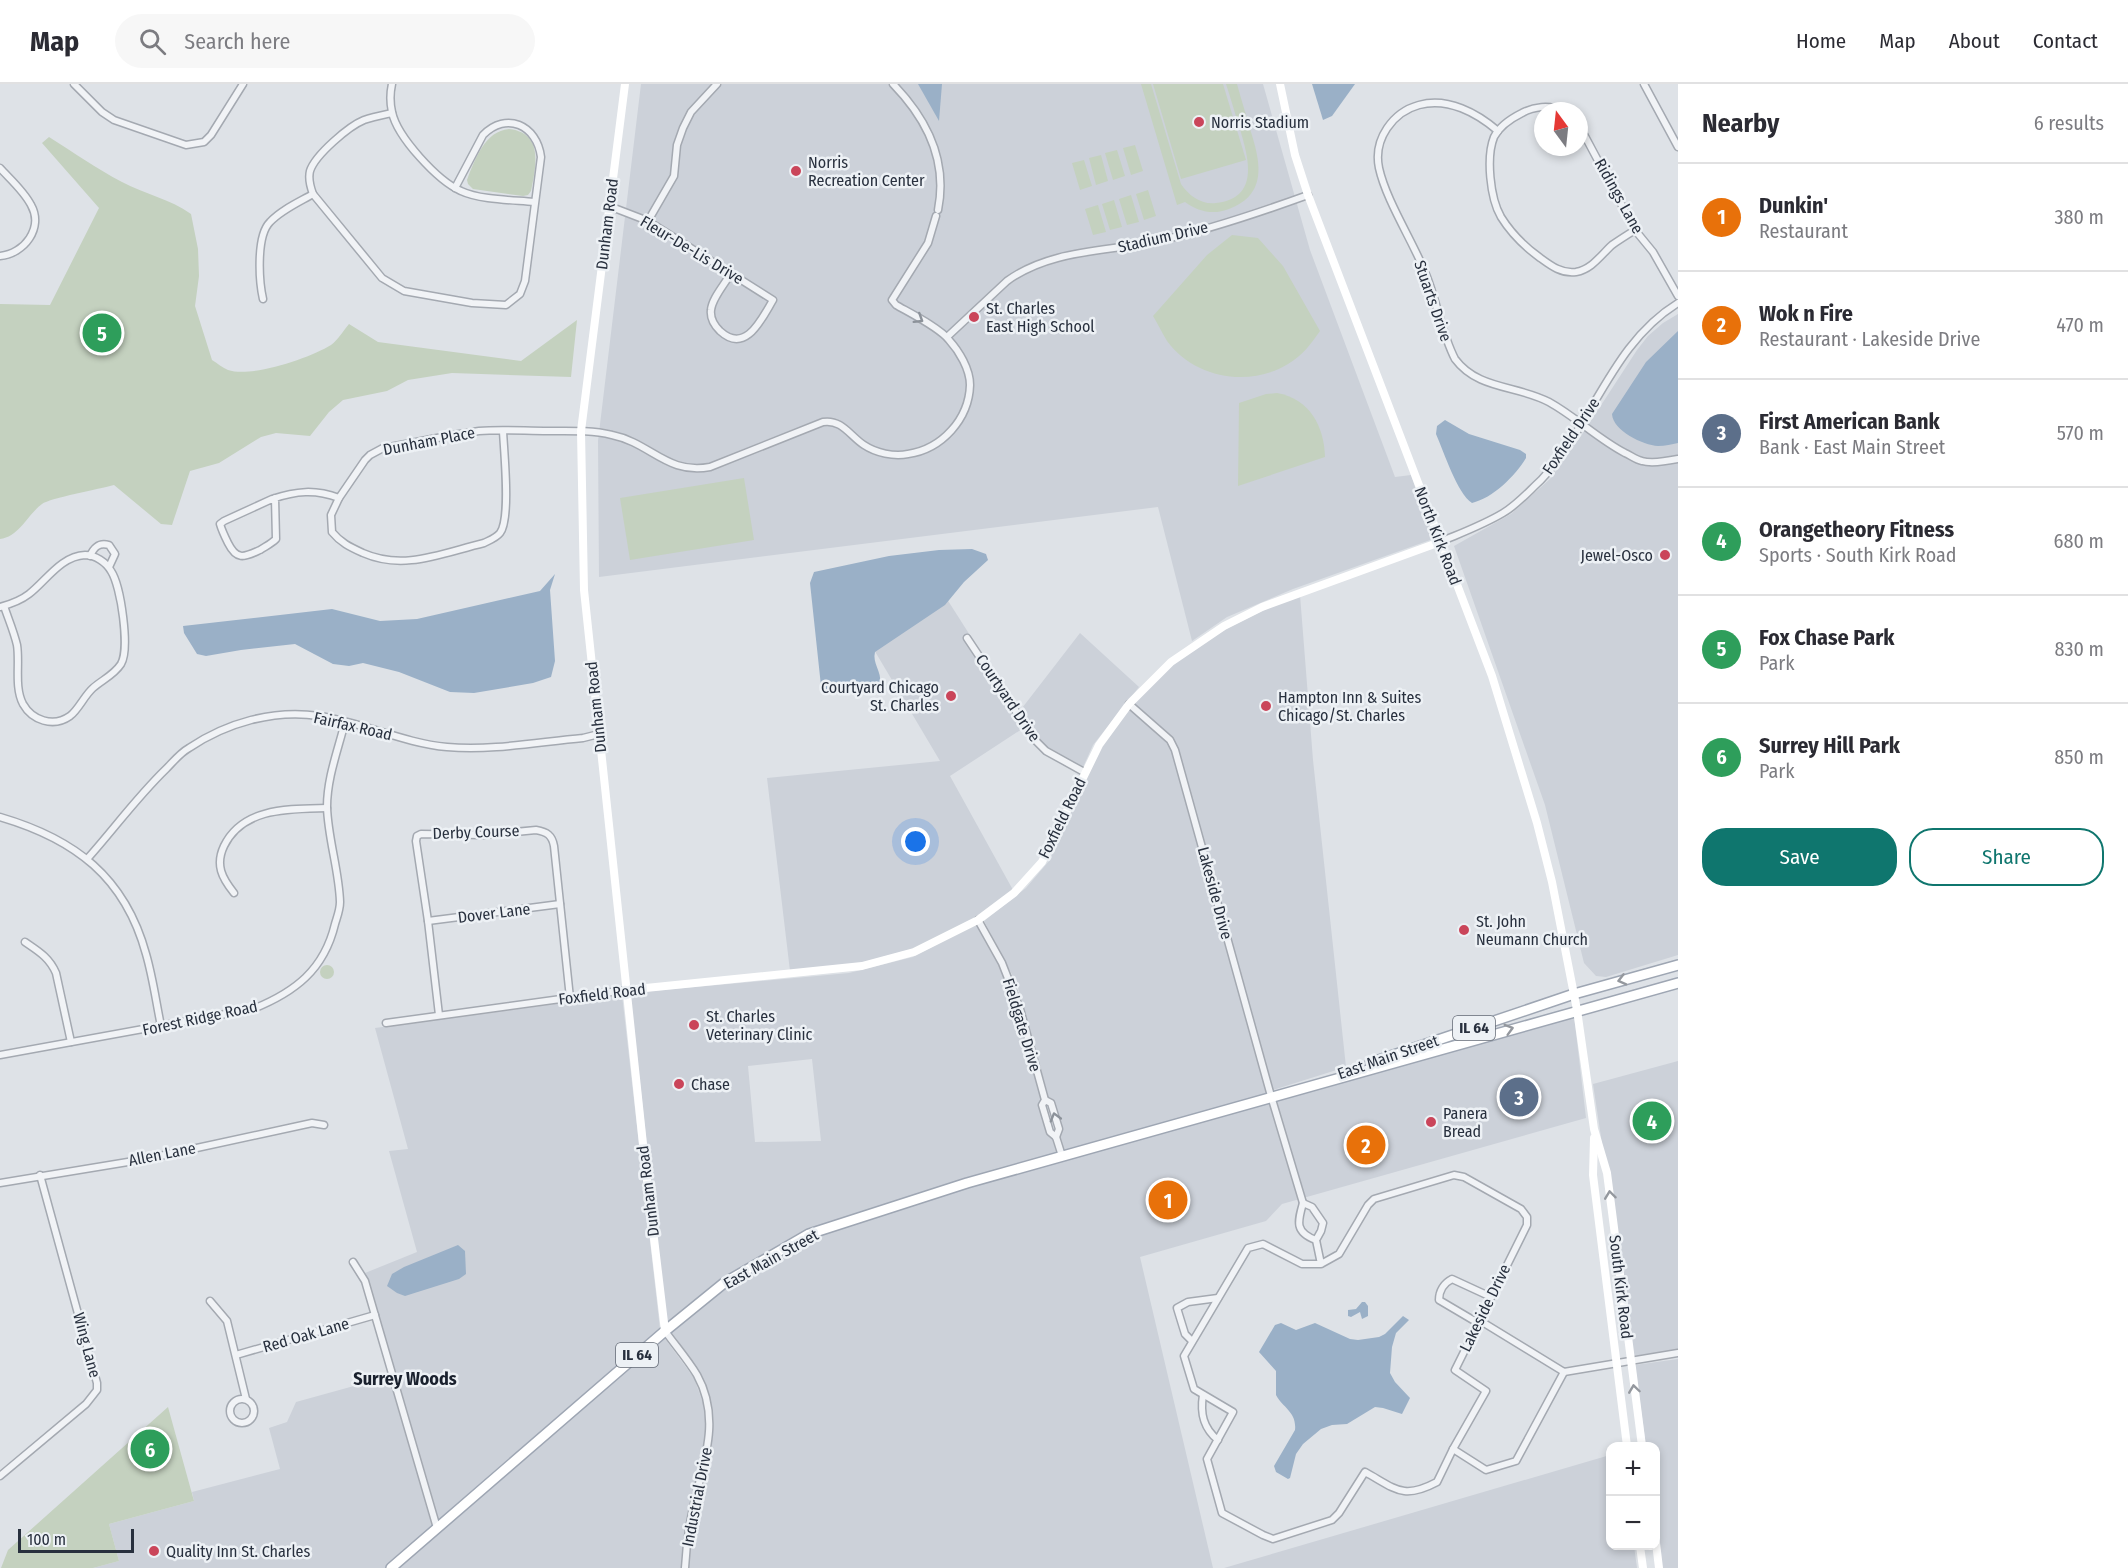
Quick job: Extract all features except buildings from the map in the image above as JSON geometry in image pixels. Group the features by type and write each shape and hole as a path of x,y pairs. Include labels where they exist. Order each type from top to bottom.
{"main road":[{"name":"East Main Street","path":"1271,1096 1574,994 1678,964"},
{"name":"East Main Street","path":"391,1568 665,1331 724,1283 809,1234 967,1183 1678,983"}],"street":[{"path":"74,84 102,112 114,120 186,145 204,142 211,135 243,84"},
{"path":"392,84 392,113 401,132 446,183 474,195 534,202"},
{"name":"Dunham Road","path":"625,84 581,430 581,523 584,590 665,1331"},
{"path":"648,221 674,176 677,146 691,112 717,84"},
{"path":"893,84 910,101 931,135 939,174 940,196 928,243 892,300 896,305 947,337"},
{"name":"North Kirk Road","path":"1280,84 1295,155 1308,195 1492,676 1522,770 1552,882 1574,994"},
{"path":"1644,84 1678,147"},
{"name":"Stuarts Drive","path":"1498,131 1472,113 1447,103 1432,102 1414,106 1395,117 1386,129 1378,154 1381,176 1426,273 1451,352 1460,366 1469,374 1482,381 1529,393 1549,402 1614,447 1642,461 1678,459"},
{"path":"1534,109 1525,111 1498,131 1491,152 1490,177 1500,216 1523,244 1550,265 1570,272 1584,270 1635,230"},
{"path":"392,113 366,119 356,124 327,149 311,168 310,186 313,194 372,267 389,284 404,291 431,297 506,305 520,294 525,280 541,157 540,147 531,132 518,124 495,126 483,135 455,188"},
{"name":"Ridings Lane","path":"1588,142 1635,230 1659,260 1678,297"},
{"path":"0,168 31,205 35,224 28,241 21,249 0,256"},
{"path":"263,299 260,284 262,236 265,228 277,216 313,194"},
{"name":"Stadium Drive","path":"947,337 1007,280 1017,273 1055,258 1079,252 1164,240 1263,211 1308,195"},
{"name":"Fleur-De-Lis Drive","path":"609,206 648,221 731,273 772,300 751,333 737,338 724,334 714,324 711,309 731,273"},
{"name":"Foxfield Drive","path":"1440,542 1503,513 1542,478 1582,424 1633,342 1678,303"},
{"name":"Dunham Place","path":"503,431 505,521 501,532 494,538 484,543 412,561 398,562 374,558 347,546 332,532 331,515 339,498 370,455 383,448 477,432 503,431 581,430 612,435 633,441 678,467 694,470 710,468 832,420 839,423 866,447 886,454 907,455 924,450 941,441 953,429 968,398 970,383 965,365 947,337"},
{"path":"275,498 276,539 250,555 237,555 232,552 220,525 275,498 315,491 339,498"},
{"name":"Foxfield Road","path":"386,1023 626,990 862,966 914,952 978,920 1014,893 1042,862 1099,745 1129,704 1171,662 1224,626 1262,607 1440,542"},
{"path":"90,556 96,546 103,543 110,544 115,554 109,567"},
{"path":"90,556 109,567 116,580 125,638 123,657 121,664 113,673 93,688 70,716 61,721 43,721 34,718 22,702 17,644 2,606 18,601 29,594 66,562 75,557 90,556"},
{"name":"Courtyard Drive","path":"967,638 1035,740 1046,751 1084,772"},
{"name":"Lakeside Drive","path":"1129,704 1170,740 1175,750 1303,1203 1299,1215 1299,1227 1304,1234 1316,1240"},
{"name":"Fairfax Road","path":"88,858 154,781 187,748 218,731 255,719 284,715 318,716 411,740 477,748 583,738 599,734"},
{"name":"Forest Ridge Road","path":"0,1055 254,1009 289,993 318,964 332,936 340,905 327,808 334,762 345,722"},
{"path":"234,893 223,880 219,869 221,853 228,837 240,825 257,816 278,810 327,808"},
{"path":"0,817 58,840 88,858 105,875 129,909 146,953 161,1026"},
{"name":"Derby Course","path":"439,1015 416,841 417,836 421,834 483,835 543,831 550,835 554,846 570,998"},
{"name":"Dover Lane","path":"428,921 560,904"},
{"name":"Fieldgate Drive","path":"978,920 1002,963 1020,1009 1045,1100 1051,1103 1059,1129 1056,1137 1062,1156"},
{"path":"25,942 49,958 52,964 71,1042"},
{"name":"South Kirk Road","path":"1574,994 1594,1129 1607,1173 1641,1442"},
{"name":"Allen Lane","path":"0,1183 146,1159 312,1124 324,1125"},
{"name":"South Kirk Road","path":"1594,1129 1593,1175 1626,1442"},
{"name":"Wing Lane","path":"1,1474 86,1404 97,1390 40,1175"},
{"name":"Lakeside Drive","path":"1454,1175 1464,1177 1521,1209 1527,1217 1527,1224 1455,1370 1486,1391 1437,1482 1410,1493 1398,1490 1365,1472 1340,1513 1332,1520 1273,1539 1222,1513 1207,1459 1233,1412 1194,1389 1184,1356 1248,1248 1263,1244 1302,1263 1321,1264 1339,1254 1368,1204 1374,1199 1454,1175"},
{"name":"Lakeside Drive","path":"1303,1203 1312,1207 1323,1223 1316,1240 1321,1264"},
{"path":"353,1262 365,1281 437,1528"},
{"path":"1491,1297 1452,1279 1446,1282 1439,1294 1439,1300 1564,1372 1678,1353"},
{"path":"1192,1341 1185,1334 1177,1308 1188,1302 1218,1298"},
{"path":"210,1301 227,1321 246,1399 253,1404 255,1412 251,1420 239,1423 233,1419 230,1408 235,1401 246,1399"},
{"name":"Red Oak Lane","path":"236,1355 375,1315"},
{"name":"Industrial Drive","path":"665,1331 698,1377 706,1400 710,1425 708,1450 686,1543 685,1568"},
{"path":"1453,1449 1486,1470 1516,1461 1564,1372"},
{"path":"1203,1395 1201,1406 1205,1425 1209,1433 1218,1440"},
{"path":"1641,1550 1643,1568"},
{"path":"1657,1550 1659,1568"}],"shaded area":[{"name":"St. Charles East High School","path":"641,84 1263,84 1310,250 1395,477 1411,475 1433,539 1293,589 1227,617 1192,641 1158,507 599,577 598,441"},
{"path":"1678,314 1678,955 1606,977 1596,976 1584,963 1545,805 1454,546 1511,514 1550,479 1637,350 1648,336"},
{"path":"1300,595 1313,760 1346,1067 1273,1090 1196,837 1267,1094 1064,1152 1017,984 984,921 1026,888 1049,861 1101,746 1133,704 1173,664 1213,636 1268,608"},
{"path":"945,596 1019,712 1080,633 1139,687 1093,745 1080,774 1042,753 1022,729 950,776 1013,890 978,916 916,948 853,965 790,971 767,778 940,761 870,643"},
{"path":"976,924 998,963 1015,1007 1058,1153 807,1231 667,1324 630,993 849,973 913,957","holes":["812,1059 821,1141 755,1142 748,1066"]},
{"path":"622,995 660,1329 438,1523 365,1273 417,1252 389,1151 408,1149 375,1028"},
{"path":"1574,1016 1586,1118 1282,1204 1266,1221 1140,1257 1213,1568 689,1568 689,1544 711,1450 712,1424 709,1399 701,1375 665,1331 727,1286 812,1238 996,1179"},
{"path":"1678,1061 1678,1350 1634,1356 1593,1084"},
{"path":"663,1336 694,1378 703,1403 706,1424 705,1448 689,1511 682,1568 398,1568"},
{"path":"1678,1359 1678,1568 1662,1568 1660,1550 1660,1442 1645,1442 1635,1365"},
{"path":"390,1376 433,1527 385,1568 93,1568 119,1561 109,1524 194,1501 192,1492 280,1469 269,1428 287,1422 296,1402"},
{"path":"1606,1456 1606,1550 1635,1550 1637,1568 1224,1568"}],"green space":[{"path":"1141,84 1151,84 1181,184 1196,199 1206,203 1216,203 1230,200 1240,193 1248,175 1246,152 1226,84 1237,84 1257,152 1258,175 1251,195 1242,203 1218,212 1201,210 1185,202 1177,205"},
{"name":"Norris Stadium","path":"1153,84 1223,84 1246,160 1181,179"},
{"path":"509,129 528,137 533,144 535,171 531,191 528,195 523,196 473,189 467,180 482,147 493,135"},
{"path":"49,137 113,177 175,204 191,214 198,249 199,276 195,306 212,360 228,370 251,371 296,361 331,345 349,324 378,342 521,361 577,320 571,377 452,373 408,380 387,391 343,400 329,412 310,436 276,433 261,437 219,463 190,471 172,525 161,524 114,485 65,496 42,504 13,534 0,539 0,304 50,305 99,208 42,143"},
{"path":"1135,145 1143,171 1131,175 1123,148"},
{"path":"1117,150 1125,176 1113,180 1105,153"},
{"path":"1101,155 1108,181 1096,185 1089,158"},
{"path":"1084,160 1092,186 1080,190 1072,163"},
{"path":"1148,190 1156,216 1144,220 1136,194"},
{"path":"1131,195 1139,222 1127,225 1119,199"},
{"path":"1114,200 1122,227 1110,230 1102,204"},
{"path":"1098,205 1106,232 1093,235 1085,209"},
{"path":"1232,235 1258,238 1283,266 1320,331 1293,361 1256,376 1223,375 1192,364 1178,354 1167,341 1153,316 1207,255"},
{"path":"1277,393 1298,401 1313,416 1322,435 1325,457 1238,486 1239,403 1266,394"},
{"path":"744,478 754,540 630,560 620,498"},
{"path":"327,965 332,967 334,972 332,977 327,979 322,977 320,972 322,967"},
{"path":"168,1407 194,1501 109,1524 119,1561 93,1568 1,1568 8,1550"}],"water":[{"path":"918,84 942,84 939,121"},
{"path":"1312,84 1355,84 1332,116 1323,120"},
{"path":"1678,331 1678,443 1652,445 1637,440 1623,431 1612,414 1646,362"},
{"path":"1445,420 1469,434 1520,450 1526,454 1526,458 1503,485 1488,496 1472,503 1456,482 1436,434 1437,426"},
{"path":"972,549 986,554 988,560 964,582 945,605 875,652 880,683 862,690 827,694 821,686 810,583 814,572 889,556"},
{"path":"555,574 550,590 555,661 551,677 533,683 474,693 450,692 399,672 363,663 349,666 333,664 295,644 206,656 197,654 184,633 183,626 332,609 380,621 417,619 540,591"},
{"path":"458,1245 465,1251 466,1274 459,1279 405,1296 387,1286 392,1274 404,1267"},
{"path":"1362,1302 1368,1306 1368,1316 1362,1319 1360,1312 1351,1317 1348,1316 1348,1310 1356,1309"},
{"path":"1403,1316 1409,1320 1396,1333 1392,1347 1390,1373 1410,1398 1402,1414 1375,1407 1347,1424 1332,1425 1321,1429 1303,1444 1296,1454 1290,1478 1276,1472 1274,1466 1295,1430 1295,1424 1292,1414 1276,1395 1276,1371 1259,1352 1275,1325 1281,1323 1296,1330 1315,1323 1350,1339 1358,1340 1385,1334"}],"place":[{"name":"Norris Stadium","path":"1199,122"},
{"name":"Norris Recreation Center","path":"796,171"},
{"name":"St. Charles East High School","path":"974,317"},
{"name":"Fox Chase Park","path":"102,333"},
{"name":"Jewel-Osco","path":"1665,555"},
{"name":"Courtyard Chicago St. Charles","path":"951,696"},
{"name":"Hampton Inn & Suites Chicago/St. Charles","path":"1266,706"},
{"name":"St. John Neumann Church","path":"1464,930"},
{"name":"St. Charles Veterinary Clinic","path":"694,1025"},
{"name":"Chase","path":"679,1084"},
{"name":"First American Bank","path":"1519,1097"},
{"name":"Orangetheory Fitness","path":"1652,1121"},
{"name":"Panera Bread","path":"1431,1122"},
{"name":"Wok n Fire","path":"1366,1145"},
{"name":"Dunkin'","path":"1168,1200"},
{"name":"Surrey Hill Park","path":"150,1449"},
{"name":"Quality Inn St. Charles","path":"154,1551"}],"district":[{"name":"Surrey Woods","path":"405,1379"}]}
